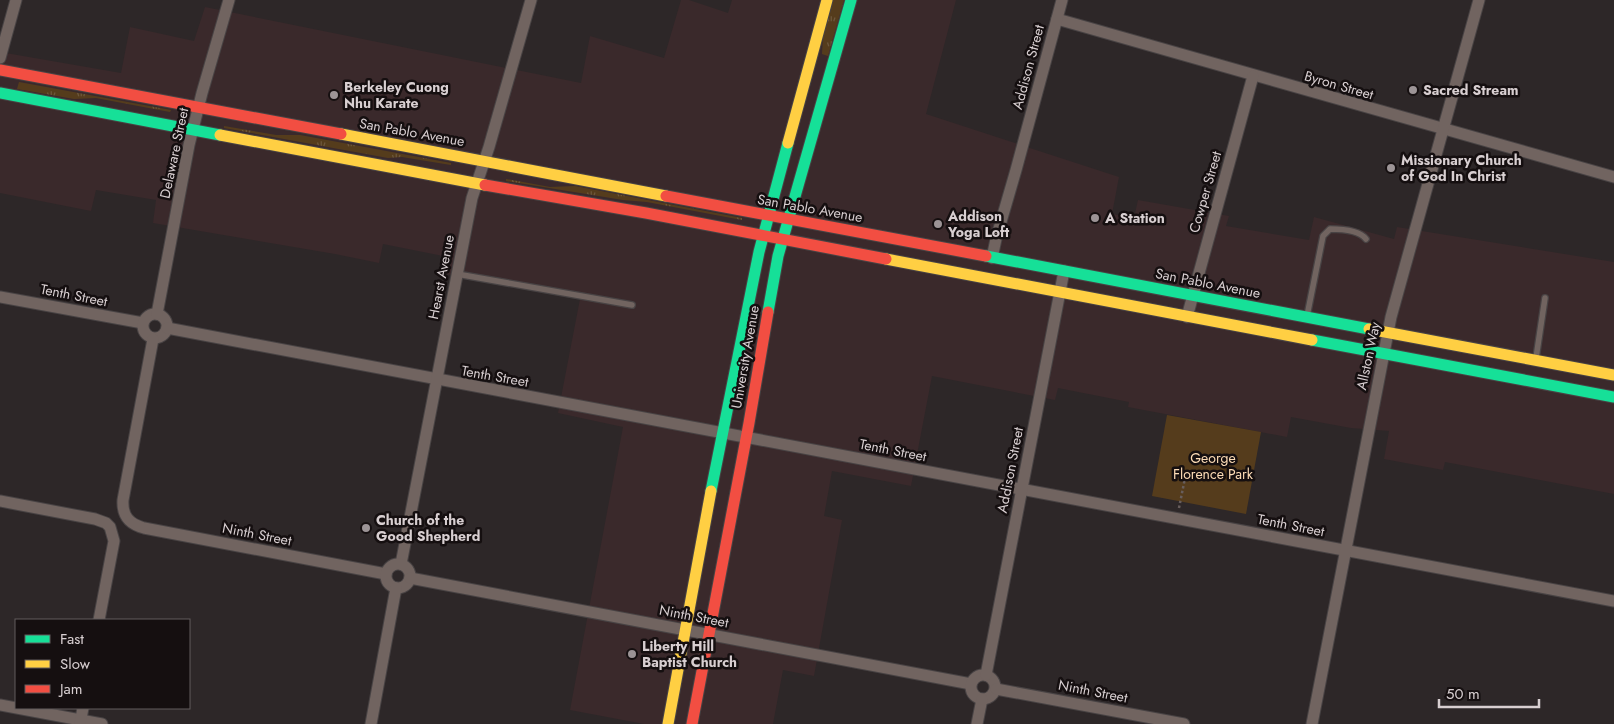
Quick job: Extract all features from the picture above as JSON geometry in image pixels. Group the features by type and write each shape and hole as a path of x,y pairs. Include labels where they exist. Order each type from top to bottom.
{"main road":[{"name":"University Avenue","path":"668,724 722,433 763,236 827,0"},
{"name":"University Avenue","path":"692,724 782,240 851,0"},
{"name":"San Pablo Avenue","path":"0,70 1614,374"},
{"path":"0,93 1614,397"}],"street":[{"path":"0,58 16,0"},
{"name":"Delaware Street","path":"157,314 193,129 229,0"},
{"name":"Hearst Avenue","path":"401,564 472,198 531,0"},
{"name":"Addison Street","path":"992,258 1062,0"},
{"name":"Allston Way","path":"1312,724 1388,332 1479,0"},
{"name":"Byron Street","path":"1057,19 1614,177"},
{"name":"Cowper Street","path":"1186,317 1253,76"},
{"name":"Addison Street","path":"986,675 1064,271"},
{"name":"Tenth Street","path":"0,296 143,323"},
{"path":"157,314 164,318 167,328 160,338 153,339 143,332 143,323 148,316 157,314"},
{"name":"Tenth Street","path":"167,328 1614,601"},
{"name":"Ninth Street","path":"153,339 123,500 126,517 132,524 144,528 386,574"},
{"path":"0,501 95,519 106,523 110,527 113,546 100,619"},
{"path":"401,564 408,569 410,578 406,584 396,588 388,583 386,574 390,567 401,564"},
{"name":"Ninth Street","path":"410,578 971,684"},
{"path":"371,724 396,588"},
{"path":"986,675 994,680 996,689 992,696 982,699 978,698 972,692 971,684 975,678 986,675"},
{"name":"Ninth Street","path":"996,689 1184,724"},
{"path":"977,724 982,699"},
{"path":"0,705 15,708"},
{"path":"19,709 80,722 102,724"},
{"path":"80,722 83,709"}],"lane":[{"path":"1306,317 1323,236 1330,229 1342,229 1363,235 1366,239"},
{"path":"457,274 632,304"},
{"path":"1536,360 1545,298"}],"path":[{"path":"1177,519 1185,478"}],"shaded area":[{"path":"681,0 689,0 728,13 732,0 956,0 926,114 1119,177 1112,214 1134,218 1138,200 1229,216 1226,226 1309,240 1314,217 1394,239 1397,227 1614,262 1614,494 1445,462 1443,470 1384,459 1389,431 1351,428 1291,417 1287,437 1128,407 1129,402 1058,388 1055,400 932,376 911,486 832,471 824,516 842,520 814,676 783,670 773,724 644,724 570,710 623,427 558,413 580,299 440,273 443,256 383,244 379,263 153,223 156,200 96,190 91,211 0,193 0,52 121,73 130,27 194,41 205,7 581,83 590,36 664,58"}],"green space":[{"path":"833,0 844,0 828,56 822,54 823,37"},
{"path":"19,82 171,110 170,112 96,98 74,99 17,89"},
{"path":"224,126 276,135 300,135 451,163 451,165 402,157 388,158 224,128"},
{"path":"506,179 550,187 575,186 742,218 742,220 647,202 623,200 506,181"},
{"name":"George Florence Park","path":"1167,415 1261,432 1246,514 1152,496"}],"traffic: fast":[{"path":"768,312 778,256 851,0"},
{"path":"0,93 220,135"},
{"path":"711,491 759,252 788,143"},
{"path":"986,256 1369,329"},
{"path":"1312,340 1614,397"}],"traffic: slow":[{"path":"788,143 827,0"},
{"path":"341,134 666,196"},
{"path":"220,135 485,185"},
{"path":"886,259 1312,340"},
{"path":"1369,329 1614,375"},
{"path":"668,724 711,491"}],"traffic: jam":[{"path":"0,70 341,134"},
{"path":"485,185 646,213 886,259"},
{"path":"666,196 986,256"},
{"path":"692,724 768,312"}],"place":[{"name":"Sacred Stream","path":"1413,90"},
{"name":"Berkeley Cuong Nhu Karate","path":"334,95"},
{"name":"Missionary Church of God In Christ","path":"1391,168"},
{"name":"A Station","path":"1095,218"},
{"name":"Addison Yoga Loft","path":"938,224"},
{"name":"Church of the Good Shepherd","path":"366,528"},
{"name":"Liberty Hill Baptist Church","path":"632,654"}]}
